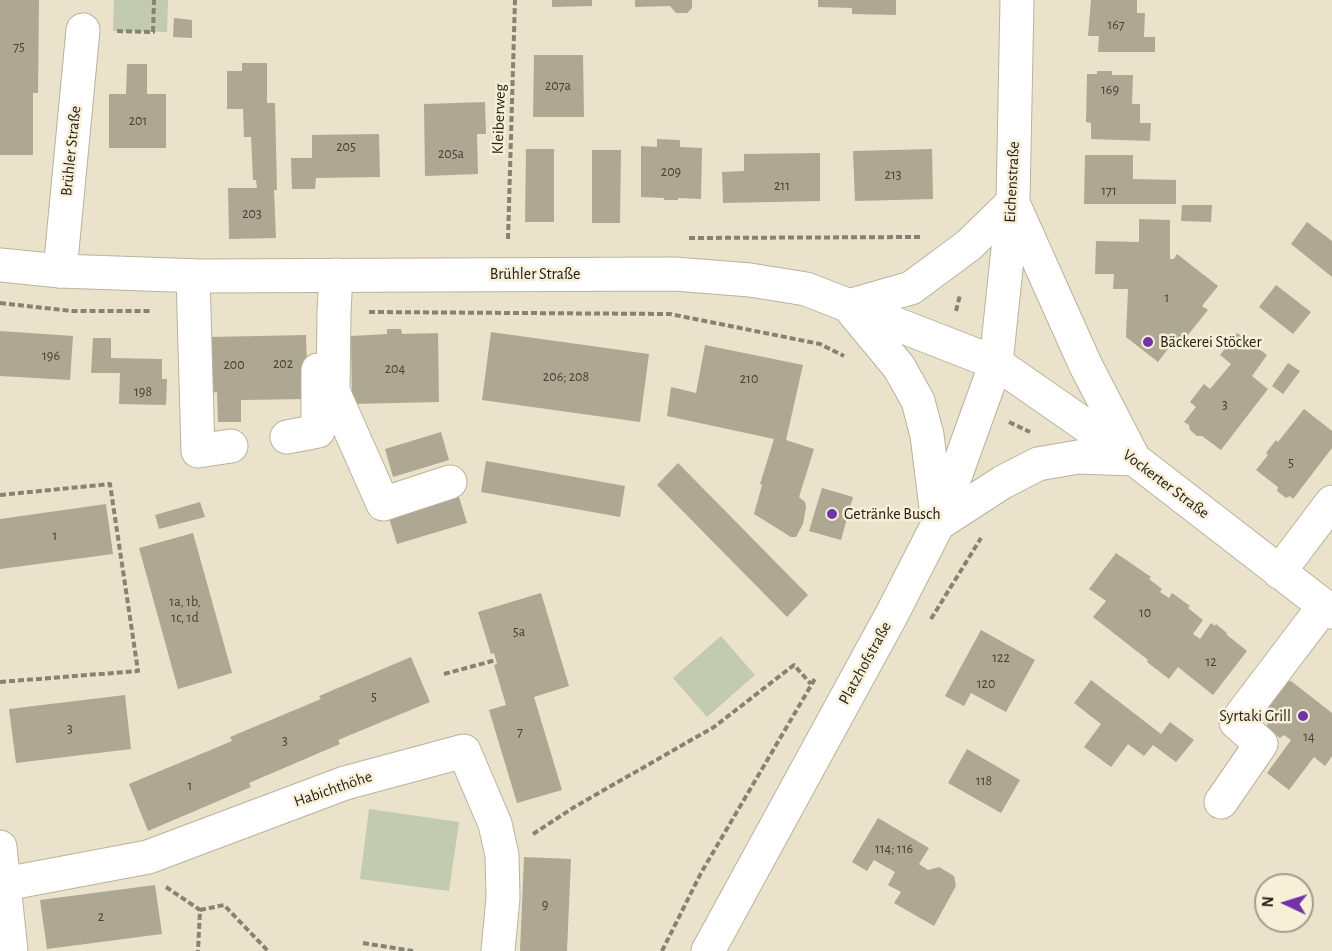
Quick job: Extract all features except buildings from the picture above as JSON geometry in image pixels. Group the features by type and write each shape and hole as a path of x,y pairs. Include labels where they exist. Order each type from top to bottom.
{"main road":[{"name":"Eichenstraße","path":"996,363 1013,202 1017,0"},
{"name":"Brühler Straße","path":"60,272 83,30"},
{"path":"1013,202 1085,364 1134,459 1077,458 1038,464 1003,482 938,524 927,435 918,401 899,367 848,306 911,288 969,245 1013,202"},
{"name":"Brühler Straße","path":"0,265 60,272 193,276 675,274 750,280 806,289 996,363"},
{"path":"326,275 334,312 333,391 383,504 450,483"},
{"path":"287,437 318,431 326,275"},
{"path":"193,276 198,451 231,446"},
{"name":"Vockerter Straße","path":"996,363 1134,459 1328,609"},
{"name":"Platzhofstraße","path":"708,951 892,614 938,524 996,363"},
{"path":"1279,572 1332,501"},
{"path":"1221,802 1261,744 1236,722 1328,609"},
{"name":"Habichthöhe","path":"5,884 148,857 345,783 464,751 495,824 502,855 503,898 498,951"},
{"path":"0,847 11,951"}],"path":[{"path":"83,30 153,32 154,0"},
{"name":"Kleiberweg","path":"508,239 515,0"},
{"path":"686,238 922,237"},
{"path":"0,303 72,311 195,311"},
{"path":"334,312 670,314 820,344 848,358"},
{"path":"0,495 110,484 138,671 0,682"},
{"path":"928,623 984,533"},
{"path":"444,674 496,660"},
{"path":"502,855 576,806 714,727 794,664 811,684"},
{"path":"662,951 701,873 817,675"},
{"path":"129,861 200,910 224,905 268,951"},
{"path":"198,951 200,910"},
{"path":"363,944 413,951"}],"green space":[{"path":"114,0 168,0 167,32 113,31"},
{"path":"721,636 755,675 707,717 673,678"},
{"path":"369,809 459,822 449,891 360,879"}],"place":[{"name":"Bäckerei Stöcker","path":"1148,342"},
{"name":"Getränke Busch","path":"832,514"},
{"name":"Syrtaki Grill","path":"1303,716"}]}
